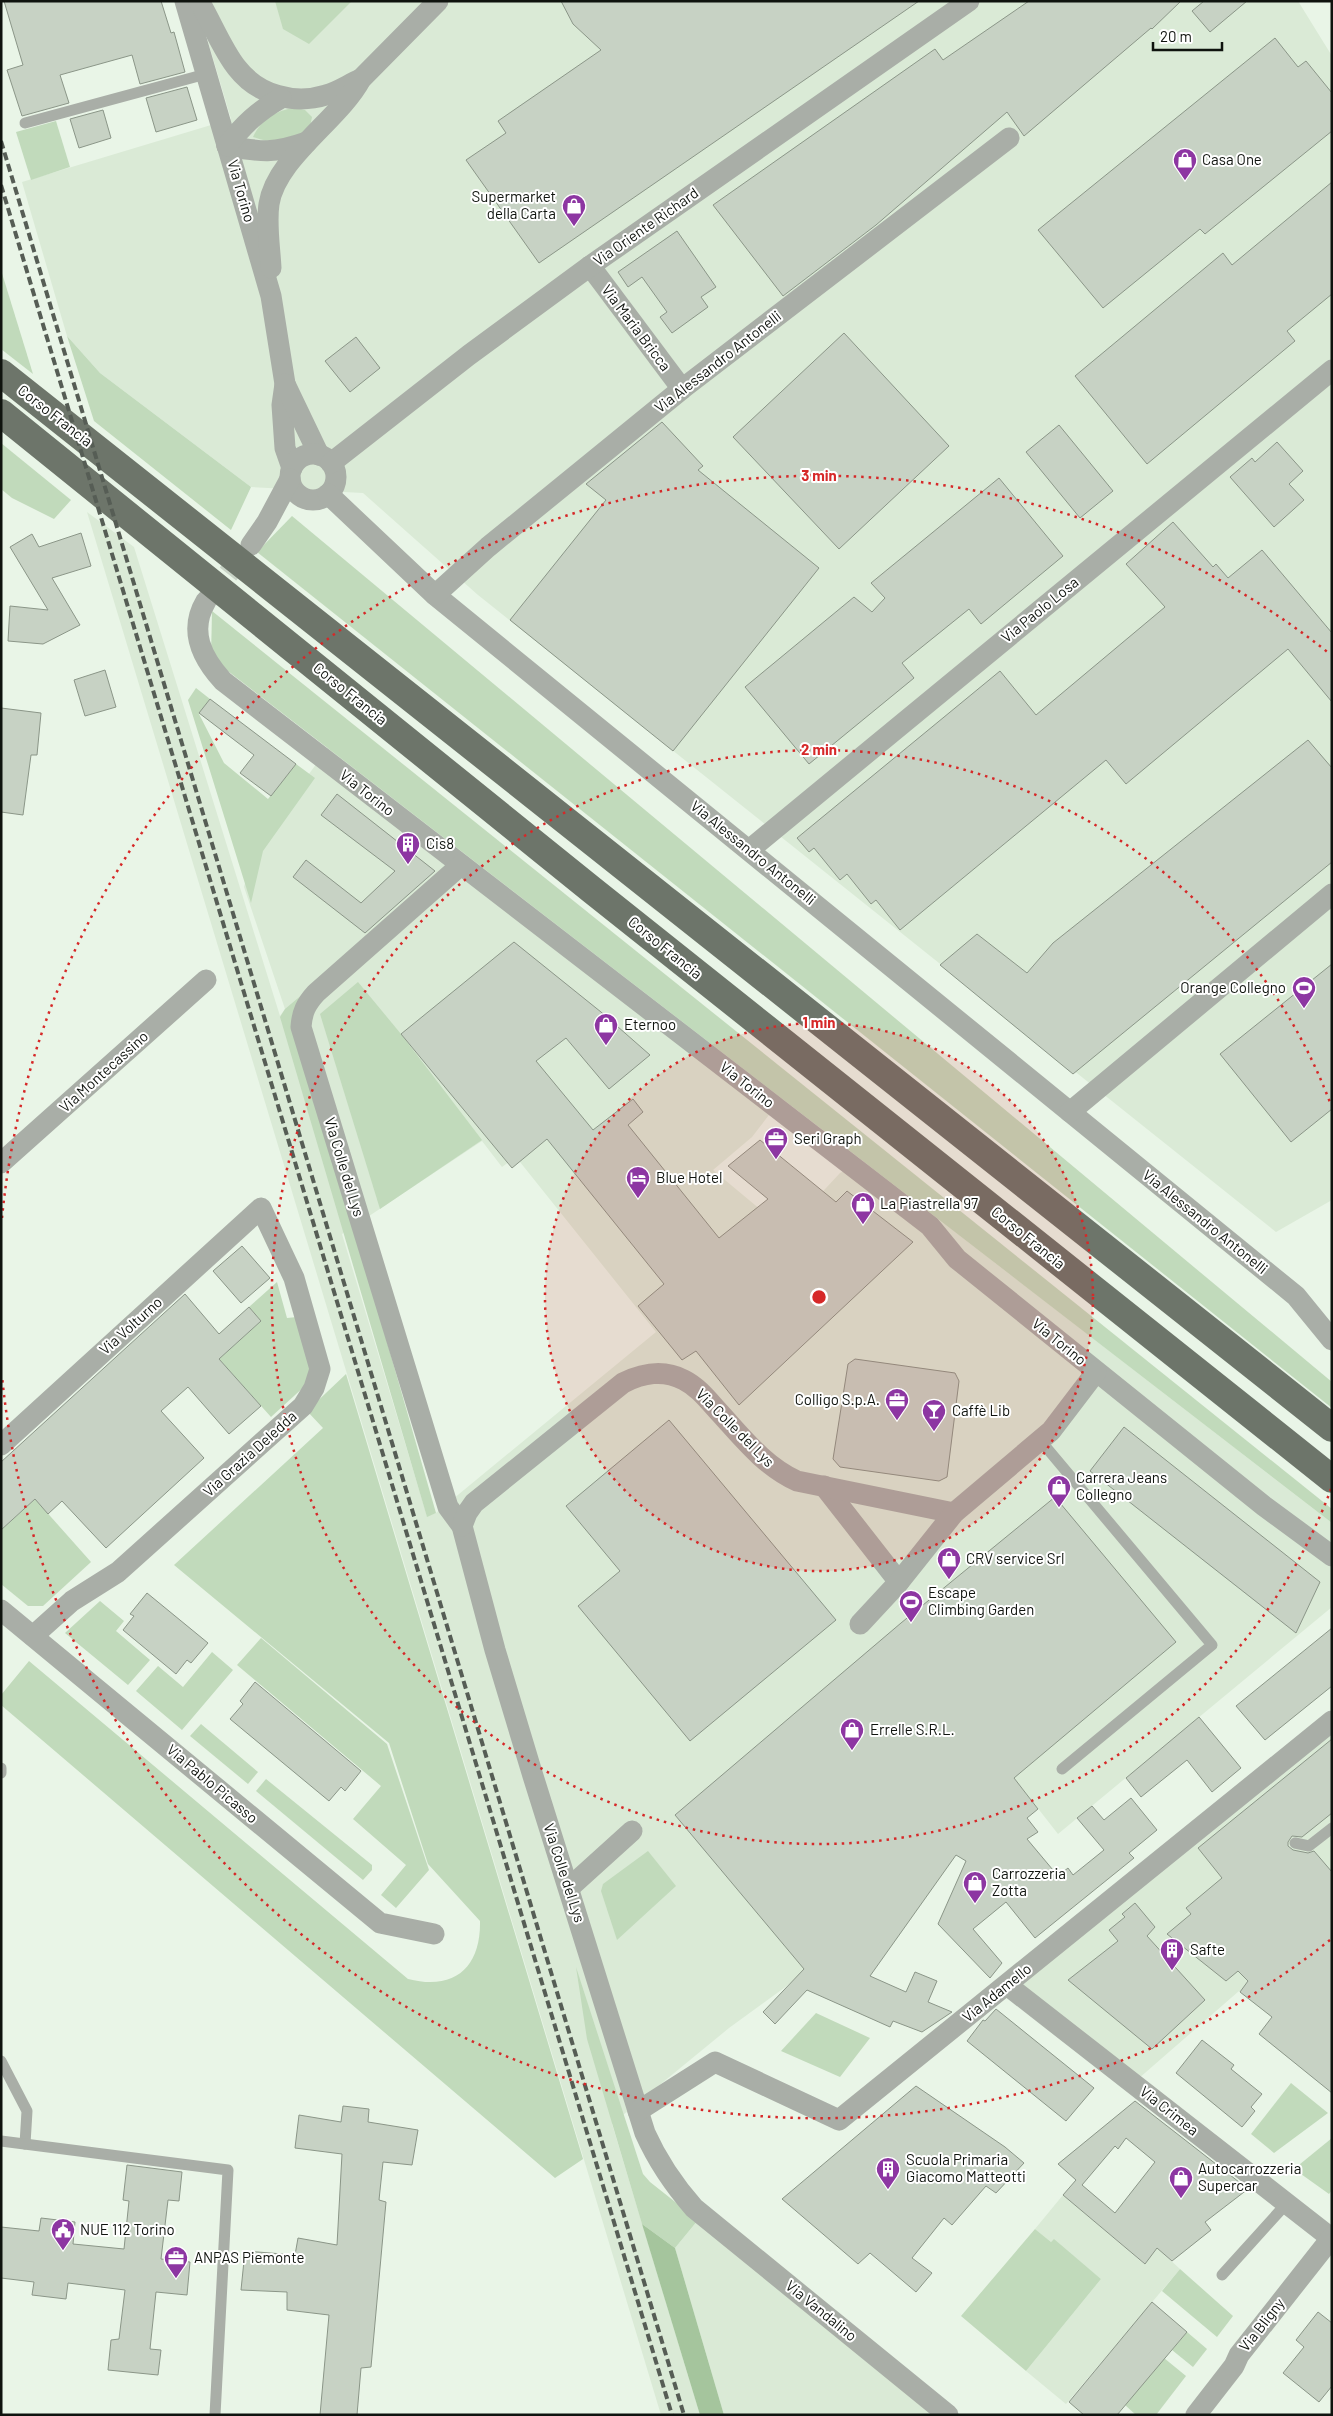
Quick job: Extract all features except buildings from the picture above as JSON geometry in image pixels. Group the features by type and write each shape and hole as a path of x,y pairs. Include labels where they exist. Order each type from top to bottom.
{"main road":[{"name":"Corso Francia","path":"1,373 1332,1428"},
{"name":"Corso Francia","path":"1,412 615,909 1332,1479"}],"street":[{"name":"Via Torino","path":"185,1 272,296 285,384 282,405 285,448 295,491 308,499 315,500 328,494 335,483 336,476 285,384"},
{"path":"199,1 236,68 252,83 281,98 306,100 327,95 361,79"},
{"path":"272,296 269,204 274,186 284,170 352,94 361,79 438,1"},
{"name":"Via Oriente Richard","path":"325,459 590,266 969,1"},
{"path":"281,98 261,109 245,122 227,146 254,151 281,151 309,141"},
{"name":"Via Alessandro Antonelli","path":"435,595 488,547 682,389 1009,138"},
{"name":"Via Maria Bricca","path":"590,266 682,389"},
{"name":"Via Paolo Losa","path":"749,850 1332,370"},
{"path":"251,544 267,522 300,458 306,455 325,459"},
{"name":"Via Alessandro Antonelli","path":"328,494 435,595 1296,1296 1332,1340"},
{"name":"Via Torino","path":"206,601 200,616 198,641 202,654 224,681 930,1226 957,1259 1306,1540 1332,1556"},
{"name":"Via Colle del Lys","path":"461,864 316,993 306,1004 302,1014 301,1027 448,1507 462,1526 495,1650 638,2110 656,2158 673,2184 694,2208"},
{"path":"1070,1112 1332,894"},
{"name":"Via Montecassino","path":"1,1164 206,980"},
{"name":"Via Volturno","path":"1,1445 261,1208"},
{"name":"Via Grazia Deledda","path":"33,1636 72,1602 118,1572 151,1544 303,1406 314,1388 320,1369 294,1278 261,1208"},
{"path":"860,1624 898,1582 954,1513 1051,1431 1096,1372"},
{"name":"Via Colle del Lys","path":"462,1526 467,1513 474,1503 622,1383 637,1376 653,1373 670,1374 685,1380 700,1391 747,1443 767,1463 785,1476 797,1481 954,1513"},
{"path":"824,1486 898,1582"},
{"name":"Via Pablo Picasso","path":"1,1610 380,1923 434,1934"},
{"name":"Via Adamello","path":"638,2110 715,2062 839,2120 1332,1721"},
{"path":"569,1888 632,1831"},
{"name":"Via Crimea","path":"1007,1985 1331,2238"},
{"name":"Via Vandalino","path":"694,2208 948,2415"},
{"name":"Via Bligny","path":"1196,2415 1234,2366 1238,2355 1331,2238"}],"lane":[{"path":"24,124 206,74"},
{"path":"1040,1440 1212,1645 1062,1769"},
{"path":"1,1768 1,1773"},
{"path":"1294,1843 1309,1846 1332,1828"},
{"path":"1,2062 27,2112 25,2144"},
{"path":"1,2142 228,2170 214,2415"},
{"path":"1222,2275 1287,2203"}],"shaded area":[{"path":"196,1 1298,1 1332,56 1332,1200 1276,1232 478,595 363,493 251,487 100,373 67,336 22,182 231,119"},
{"path":"275,1 352,1 309,44 283,29"},
{"path":"293,108 305,110 312,117 309,132 295,138 275,142 253,137 260,125 270,117 281,111"},
{"path":"56,121 70,167 31,180 16,132"},
{"path":"1,270 33,374 1,349"},
{"path":"67,336 100,373 251,487 231,530 94,421"},
{"path":"1,443 71,500 54,519 12,498 1,489"},
{"path":"87,512 134,547 280,1016 285,1009 244,887 254,849 328,748 782,1098 752,1137 713,1170 786,1231 840,1173 863,1161 1332,1523 1332,1607 1058,1834 1022,1788 784,1988 729,2028 612,2124 700,2415 661,2415","holes":["482,1141 502,1167 516,1157 656,1332 436,1513 427,1516 342,1234"]},
{"path":"292,516 1332,1382 1332,1408 257,552"},
{"path":"212,611 1332,1509 1332,1523 211,658"},
{"path":"196,688 210,699 199,714 224,763 268,799 296,764 315,778 263,851 251,903 188,700"},
{"path":"358,982 401,1034 482,1140 380,1209 320,1014"},
{"path":"310,988 294,1017 436,1513 427,1517 280,1017 285,1009"},
{"path":"277,1282 287,1318 297,1317 312,1367 306,1385 271,1417 219,1359 261,1321 249,1307"},
{"path":"346,1374 583,2159 555,2178 1,1705 1,1695 29,1661 408,1979 425,1982 439,1981 452,1978 462,1972 470,1963 476,1951 480,1921 428,1864 389,1743 174,1565 323,1428 307,1411"},
{"path":"35,1499 91,1562 43,1606 28,1606 1,1584 1,1530"},
{"path":"100,1601 124,1621 116,1631 150,1660 128,1685 65,1633"},
{"path":"261,1638 387,1744 429,1870 396,1908 381,1895 406,1865 353,1819 381,1786 237,1665"},
{"path":"212,1652 233,1670 182,1730 136,1691 158,1666 183,1687"},
{"path":"201,1724 258,1772 248,1784 190,1736"},
{"path":"1332,1728 1332,1914 1272,2017 1239,1991 1138,2079 1015,1983"},
{"path":"266,1779 372,1865 372,1870 363,1880 256,1791"},
{"path":"648,1851 676,1886 617,1940 601,1891 603,1884"},
{"path":"576,1967 643,2174 650,2182 698,2220 675,2248 642,2224 587,2039"},
{"path":"816,2013 870,2038 840,2077 781,2051"},
{"path":"1291,2083 1328,2113 1274,2153 1251,2134"},
{"path":"1332,2138 1332,2190 1329,2194 1294,2169"},
{"path":"1063,2195 1144,2264 1157,2248 1180,2269 1066,2404 1026,2371 1101,2279 1054,2240 1051,2242 1035,2229"},
{"path":"698,2220 939,2415 724,2415 675,2248"},
{"path":"1035,2229 1051,2242 1054,2239 1101,2279 1026,2371 961,2316"},
{"path":"1180,2269 1233,2316 1217,2337 1162,2291"},
{"path":"1187,2332 1207,2349 1193,2367 1172,2350"},
{"path":"1164,2358 1186,2376 1156,2415 1136,2415 1125,2405"}],"green space":[{"path":"642,2224 675,2248 724,2415 700,2415"}],"tunnel":[{"path":"208,599 248,549"}],"railway":[{"path":"1,141 684,2415"},
{"path":"1,185 672,2415"}],"place":[{"name":"Casa One","path":"1185,181"},
{"name":"Supermarket della Carta","path":"574,227"},
{"name":"Cis8","path":"408,865"},
{"name":"Orange Collegno","path":"1304,1009"},
{"name":"Eternoo","path":"606,1046"},
{"name":"Seri Graph","path":"776,1160"},
{"name":"Blue Hotel","path":"638,1199"},
{"name":"La Piastrella 97","path":"863,1225"},
{"name":"Colligo S.p.A.","path":"897,1421"},
{"name":"Caffè Lib","path":"934,1432"},
{"name":"Carrera Jeans Collegno","path":"1059,1508"},
{"name":"CRV service Srl","path":"949,1580"},
{"name":"Escape Climbing Garden","path":"911,1623"},
{"name":"Errelle S.R.L.","path":"852,1751"},
{"name":"Carrozzeria Zotta","path":"975,1904"},
{"name":"Safte","path":"1172,1971"},
{"name":"Scuola Primaria Giacomo Matteotti","path":"888,2190"},
{"name":"Autocarrozzeria Supercar","path":"1181,2199"},
{"name":"NUE 112 Torino","path":"63,2251"},
{"name":"ANPAS Piemonte","path":"176,2279"}]}
